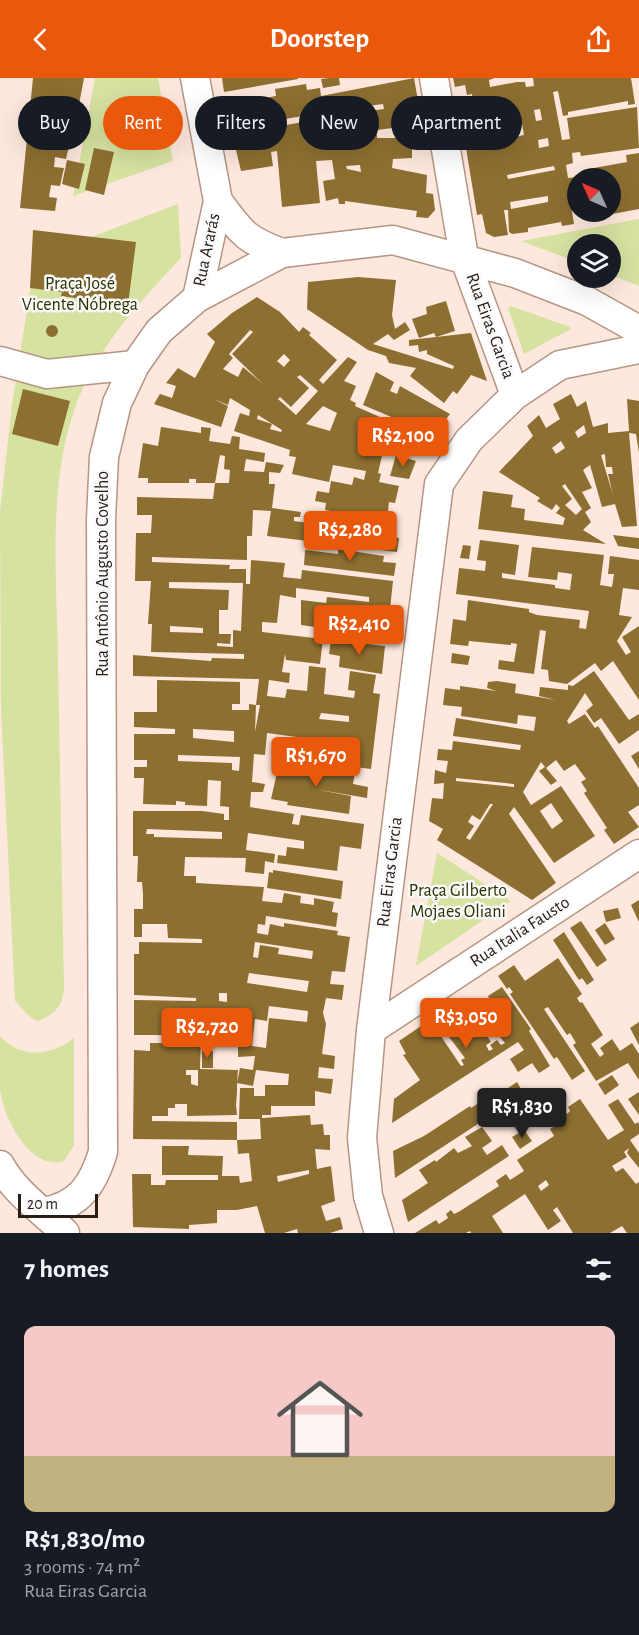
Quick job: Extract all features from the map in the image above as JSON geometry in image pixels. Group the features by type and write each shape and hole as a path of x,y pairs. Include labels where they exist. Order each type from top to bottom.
{"street":[{"name":"Rua Ararás","path":"195,78 218,201 197,298"},
{"name":"Rua Eiras Garcia","path":"434,78 464,257 515,395"},
{"name":"Rua Ararás","path":"218,201 252,242 282,253"},
{"name":"Rua Antônio Augusto Covelho","path":"44,1212 58,1210 75,1201 97,1171 103,1152 101,519 104,457 117,403 135,364 159,331 197,298 282,253 393,240 464,257 587,301 639,330"},
{"name":"Rua Eiras Garcia","path":"379,1233 368,1196 362,1138 371,1030 439,484 469,440 515,395 560,365 639,350"},
{"path":"0,361 47,374 135,364"},
{"name":"Rua Italia Fausto","path":"371,1030 639,854"},
{"path":"0,1165 32,1205 44,1212 65,1233"}],"green space":[{"path":"95,78 158,78 161,96 103,96 103,150 171,150 173,161 73,196 82,150 91,150 91,99"},
{"name":"Praça José Vicente Nóbrega","path":"178,204 181,258 134,310 106,346 94,366 75,408 60,470 56,566 64,989 57,1009 38,1021 30,1017 15,1001 1,708 0,511 12,405 38,239 78,242"},
{"path":"639,219 639,286 621,279 621,234 567,234 567,258 521,241"},
{"path":"511,306 571,329 524,354 508,308"},
{"name":"Praça Gilberto Mojaes Oliani","path":"437,853 511,901 416,966"},
{"path":"0,1036 17,1049 36,1052 56,1049 74,1038 74,1145 64,1161 52,1162 40,1158 29,1150 12,1126 0,1088"}],"building":[{"path":"33,78 84,78 81,96 31,96"},
{"path":"222,78 298,78 298,79 224,92"},
{"path":"339,78 340,85 323,88 321,79"},
{"path":"414,78 417,96 391,96 391,128 379,130 379,110 384,109 383,104 379,105 379,96 321,96"},
{"path":"453,78 495,78 489,80 490,87 525,82 526,87 534,86 533,78 631,78 635,104 628,105 628,101 568,112 568,115 563,116 558,91 553,92 562,140 570,139 567,118 637,107 639,148 581,156 580,152 572,153 573,163 566,165 567,222 574,222 574,224 562,226 561,222 528,228 528,232 512,234 509,232 508,210 504,210 508,235 494,237 486,233 482,214 477,215 466,150 522,150 522,135 524,135 522,96 467,95 465,85 455,87","holes":["540,109 542,120 536,121 534,110","548,138 549,146 539,148 538,140","554,166 555,170 508,179 507,175","548,196 548,202 511,209 510,202"]},
{"path":"306,84 307,90 320,88 321,96 299,96 299,117 287,119 287,96 276,96 275,89"},
{"path":"299,123 299,150 379,150 379,138 391,138 391,150 412,150 412,158 393,159 392,168 427,175 426,193 433,194 435,210 428,218 416,217 417,211 345,201 345,204 339,204 338,198 326,201 323,181 335,179 332,160 316,161 320,203 282,207 277,151 271,152 273,166 241,171 236,150 287,150 287,125","holes":["360,165 361,172 347,169 346,166"]},
{"path":"94,148 114,152 104,195 85,190"},
{"path":"26,150 68,150 66,159 55,157 54,167 64,168 60,186 51,185 49,197 57,198 55,211 20,208"},
{"path":"639,153 639,209 621,212 621,168 594,168 627,162 626,155"},
{"path":"67,160 85,164 79,189 62,184"},
{"path":"33,230 136,242 128,305 61,296 62,292 30,288"},
{"path":"358,277 396,280 392,315 395,329 405,322 410,330 394,340 388,334 373,344 453,369 454,366 427,354 427,350 419,352 418,345 409,346 409,340 471,333 487,381 471,375 457,394 453,391 444,403 410,376 416,368 389,363 386,356 368,350 307,309 308,282"},
{"path":"257,297 280,312 299,332 303,327 311,333 309,335 337,360 319,380 323,384 348,357 357,362 344,381 356,386 350,400 356,403 355,406 416,433 408,454 384,447 378,473 381,474 379,482 399,486 395,503 389,502 387,520 370,518 370,522 357,520 358,516 325,510 326,503 315,501 317,491 329,493 331,481 352,485 354,477 364,480 366,471 333,465 329,482 292,474 296,457 289,456 290,450 234,431 240,413 249,416 250,410 230,398 228,405 213,399 228,406 221,427 154,404 160,394 172,398 176,386 166,383 178,368 195,378 215,342 207,334 232,313","holes":["250,330 253,332 232,354 263,384 243,367 238,377 223,369 233,358 229,354","284,354 290,360 284,367 277,361","300,375 318,391 296,415 278,399 280,397 291,407 309,388 297,377","323,406 337,413 330,431 306,424","258,415 282,430 281,432 270,429 272,424 257,419"]},
{"path":"446,301 455,331 436,337 434,333 419,338 412,319 427,314 426,307"},
{"path":"54,325 58,331 54,337 50,337 46,329"},
{"path":"376,372 394,382 390,391 397,394 400,386 450,414 434,435 363,405"},
{"path":"23,389 70,401 58,446 12,434"},
{"path":"571,394 577,407 586,401 593,427 608,423 608,433 629,431 627,399 639,401 639,453 636,434 629,433 637,526 622,527 615,504 602,507 590,465 583,470 592,488 582,492 591,508 585,512 591,522 583,530 606,544 478,529 483,491 513,495 511,507 525,509 524,520 563,525 565,518 556,513 560,508 556,504 552,510 537,501 540,498 499,472 533,436 527,426 539,415 546,428 560,419 553,404","holes":["584,425 586,433 578,438 575,432","561,441 565,448 556,454 552,448","605,454 606,467 612,467 613,474 608,474 613,495 601,455","565,484 582,509 576,515 565,505 572,499 562,486"]},
{"path":"161,427 201,433 201,427 211,428 209,441 230,444 232,436 240,437 239,449 265,453 264,462 246,459 244,471 264,472 266,462 284,465 280,473 269,472 269,484 275,484 272,508 301,512 300,517 294,517 294,521 309,523 310,514 325,516 325,519 344,522 343,529 399,538 397,552 267,536 271,511 253,510 252,536 247,536 247,560 152,557 152,562 230,565 229,569 246,569 246,584 250,584 251,560 285,563 283,577 301,579 302,570 393,581 387,638 370,636 370,640 322,634 323,628 301,625 301,600 326,603 327,597 369,602 369,597 296,588 296,598 280,595 277,623 262,622 262,632 323,639 320,664 286,660 285,654 282,672 290,673 289,683 269,680 267,696 285,698 287,689 307,691 309,666 326,668 324,694 354,698 355,691 348,690 350,671 376,675 373,693 380,694 371,769 281,758 283,741 326,744 327,741 267,733 265,755 254,754 252,782 265,784 263,792 251,792 250,807 294,814 292,824 299,825 301,815 364,824 361,849 340,846 337,871 277,863 278,855 286,856 287,847 304,849 304,841 248,833 246,850 275,854 274,863 265,861 264,874 245,872 246,858 185,857 184,876 196,876 196,883 264,887 262,901 282,903 284,893 301,896 300,903 314,905 314,898 334,902 332,912 338,913 336,927 266,916 265,925 258,924 257,933 268,935 270,924 284,927 284,923 338,931 337,935 350,937 345,972 332,971 330,984 344,985 342,1000 326,998 323,1013 326,1024 322,1054 335,1056 334,1069 319,1067 318,1078 333,1079 331,1094 315,1091 315,1106 271,1106 271,1115 262,1115 262,1118 310,1115 311,1125 323,1124 324,1135 330,1135 330,1150 315,1149 317,1169 331,1166 335,1201 321,1206 326,1221 340,1217 343,1229 330,1233 298,1233 297,1229 284,1233 265,1233 257,1206 237,1210 217,1210 217,1223 189,1225 189,1229 133,1227 132,1174 151,1174 151,1185 165,1185 166,1180 218,1180 218,1175 162,1175 162,1146 189,1146 188,1155 223,1156 222,1176 239,1176 240,1183 252,1181 249,1153 238,1154 237,1140 133,1139 134,1050 150,1051 150,1043 176,1043 175,1035 134,1035 134,1000 196,1001 196,998 134,995 134,954 139,954 139,942 202,943 202,939 168,938 167,924 142,924 142,937 134,937 134,909 143,909 143,894 142,882 137,882 138,856 133,856 133,811 202,811 224,814 224,820 229,820 229,807 220,806 221,781 208,780 207,806 185,805 185,802 176,801 176,805 143,804 144,778 134,778 134,767 147,767 147,760 134,760 134,734 175,734 175,729 134,727 134,712 157,712 157,680 240,682 240,704 232,704 232,710 249,710 249,704 256,705 259,679 133,676 133,655 211,661 212,658 244,659 244,654 151,652 152,624 148,624 151,581 135,581 136,533 151,533 152,515 137,515 137,497 213,499 215,483 196,483 196,479 189,479 189,483 148,483 148,478 138,478 143,443 158,446","holes":["220,455 225,456 224,469 230,470 229,483 215,483","169,582 243,583 241,631 233,630 233,647 217,646 217,643 230,644 231,634 219,634 219,610 228,610 229,590 169,588","170,626 203,628 203,633 170,632","256,705 260,705 255,732","321,713 349,716 349,722 319,719","193,729 234,731 234,742 193,738","178,755 240,757 239,771 232,770 232,763 178,761","147,829 222,832 222,839 154,837 154,834 146,834","255,942 313,951 312,959 278,954 279,948 260,945 258,958 253,957","249,973 309,981 307,992 247,983","219,993 227,993 227,1002 219,1001","269,1006 308,1011 307,1022 269,1018 266,1048 252,1046 255,1019 267,1021","201,1035 238,1035 238,1057 255,1056 253,1070 240,1068 237,1082 238,1070 200,1069","186,1070 198,1070 198,1086 191,1084 191,1075 186,1075","256,1070 289,1074 288,1085 265,1085 265,1096 254,1096 254,1088 240,1088 239,1119 260,1119 261,1139 237,1140 237,1122 152,1121 152,1116 168,1116 168,1108 175,1108 175,1104 187,1104 187,1116 237,1115 237,1083 253,1086","309,1170 309,1174 278,1182 277,1176"]},
{"path":"396,455 416,461 409,479 390,476"},
{"path":"613,535 639,538 639,549 618,546"},
{"path":"480,540 519,545 515,575 502,573 502,578 555,585 555,588 570,590 572,574 558,572 557,580 528,577 532,547 604,555 600,585 612,587 614,574 608,574 610,556 639,560 639,590 623,588 619,615 632,617 617,641 626,655 631,652 622,637 639,626 639,700 613,661 601,671 595,663 567,684 549,681 548,670 541,669 546,631 540,630 534,674 498,669 499,660 514,662 517,644 469,641 468,646 450,644 453,619 466,621 468,600 529,609 529,612 537,615 580,620 579,628 586,629 589,611 456,594 459,568 485,571 486,561 477,560"},
{"path":"463,545 471,546 469,559 460,558"},
{"path":"338,549 384,556 383,562 396,563 394,576 304,565 305,550 338,554"},
{"path":"331,640 385,646 382,674 339,667 340,656 329,654"},
{"path":"452,653 470,656 468,665 451,663"},
{"path":"594,671 629,720 639,714 639,730 619,744 601,718 594,723 586,711 593,705 585,693 567,721 569,724 585,714 595,728 598,726 639,788 639,805 628,812 639,827 614,844 604,830 607,828 584,793 587,791 581,782 586,779 575,764 564,771 556,760 546,768 557,781 551,785 539,771 545,767 541,762 523,792 531,805 561,786 595,836 554,863 514,807 509,814 556,883 532,900 437,840 443,829 429,821 432,798 443,799 444,783 434,784 435,770 446,773 448,761 437,760 438,749 452,750 453,741 520,750 521,745 453,736 456,718 534,731 536,717 518,715 517,724 461,716 462,707 443,705 445,688 460,690 460,686 496,691 487,688 488,682 497,681 516,684 515,693 556,700 539,696 540,687 568,690 568,685 573,686","holes":["456,778 514,784 514,787 456,781","551,803 563,821 552,829 540,811","490,804 493,804 470,840 466,838 474,826 468,822 472,815 480,820"]},
{"path":"639,751 639,769 631,756"},
{"path":"288,762 355,772 353,784 368,787 367,798 314,789 351,796 349,814 287,805 288,802 271,799 279,764 287,765"},
{"path":"273,870 343,881 341,899 267,888 269,872 273,873"},
{"path":"639,900 639,922 631,905"},
{"path":"618,908 621,918 606,922 603,911"},
{"path":"581,921 607,960 597,967 570,928"},
{"path":"605,923 615,939 605,945 595,930"},
{"path":"564,932 594,980 587,985 582,978 579,980 553,940"},
{"path":"558,958 582,994 577,998 603,1035 591,1044 600,1057 604,1054 600,1048 612,1039 620,1051 632,1043 639,1054 639,1080 628,1063 596,1081 573,1045 576,1043 570,1033 567,1035 548,1007 544,1009 585,1071 572,1080 557,1057 554,1059 510,994 513,992 509,987 507,989 498,976 514,965 525,981"},
{"path":"502,987 531,1029 529,1031 550,1066 539,1073 532,1063 518,1072 510,1059 524,1050 518,1042 392,1123 394,1099 420,1080 403,1055 406,1054 399,1041 430,1020 461,1066 464,1065 461,1060 465,1058 443,1029 471,1009 473,1012 489,998 488,996","holes":["480,1013 505,1043 501,1045 497,1040 490,1045 493,1049 489,1051 486,1045 491,1042 475,1017"]},
{"path":"639,1022 639,1045 630,1028"},
{"path":"202,1050 213,1051 213,1068 202,1068"},
{"path":"612,1075 619,1085 605,1095 598,1084"},
{"path":"517,1082 524,1094 395,1178 393,1151 424,1136 470,1106 471,1108 491,1095 493,1098"},
{"path":"561,1091 565,1097 558,1101 567,1114 570,1111 568,1107 580,1099 608,1140 624,1130 608,1105 618,1099 635,1124 638,1122 639,1134 630,1140 639,1153 639,1168 627,1153 629,1148 624,1152 627,1157 612,1166 616,1172 623,1168 636,1184 639,1182 639,1233 627,1233 622,1226 610,1233 573,1233 557,1207 553,1210 561,1221 548,1230 525,1194 492,1216 503,1233 471,1233 470,1231 466,1233 415,1233 436,1220 439,1224 448,1218 446,1214 451,1210 454,1214 460,1211 499,1186 496,1181 506,1174 510,1180 524,1171 517,1160 554,1136 550,1129 555,1126 543,1108 557,1099 555,1095","holes":["546,1180 549,1185 541,1191 538,1186"]},
{"path":"639,1092 639,1115 628,1099"},
{"path":"482,1127 492,1141 482,1148 487,1155 502,1145 509,1156 408,1222 402,1200 428,1183 419,1170 435,1160 436,1162 454,1148 458,1153 472,1146 465,1137"},
{"path":"524,1130 532,1141 520,1149 512,1137"}]}
